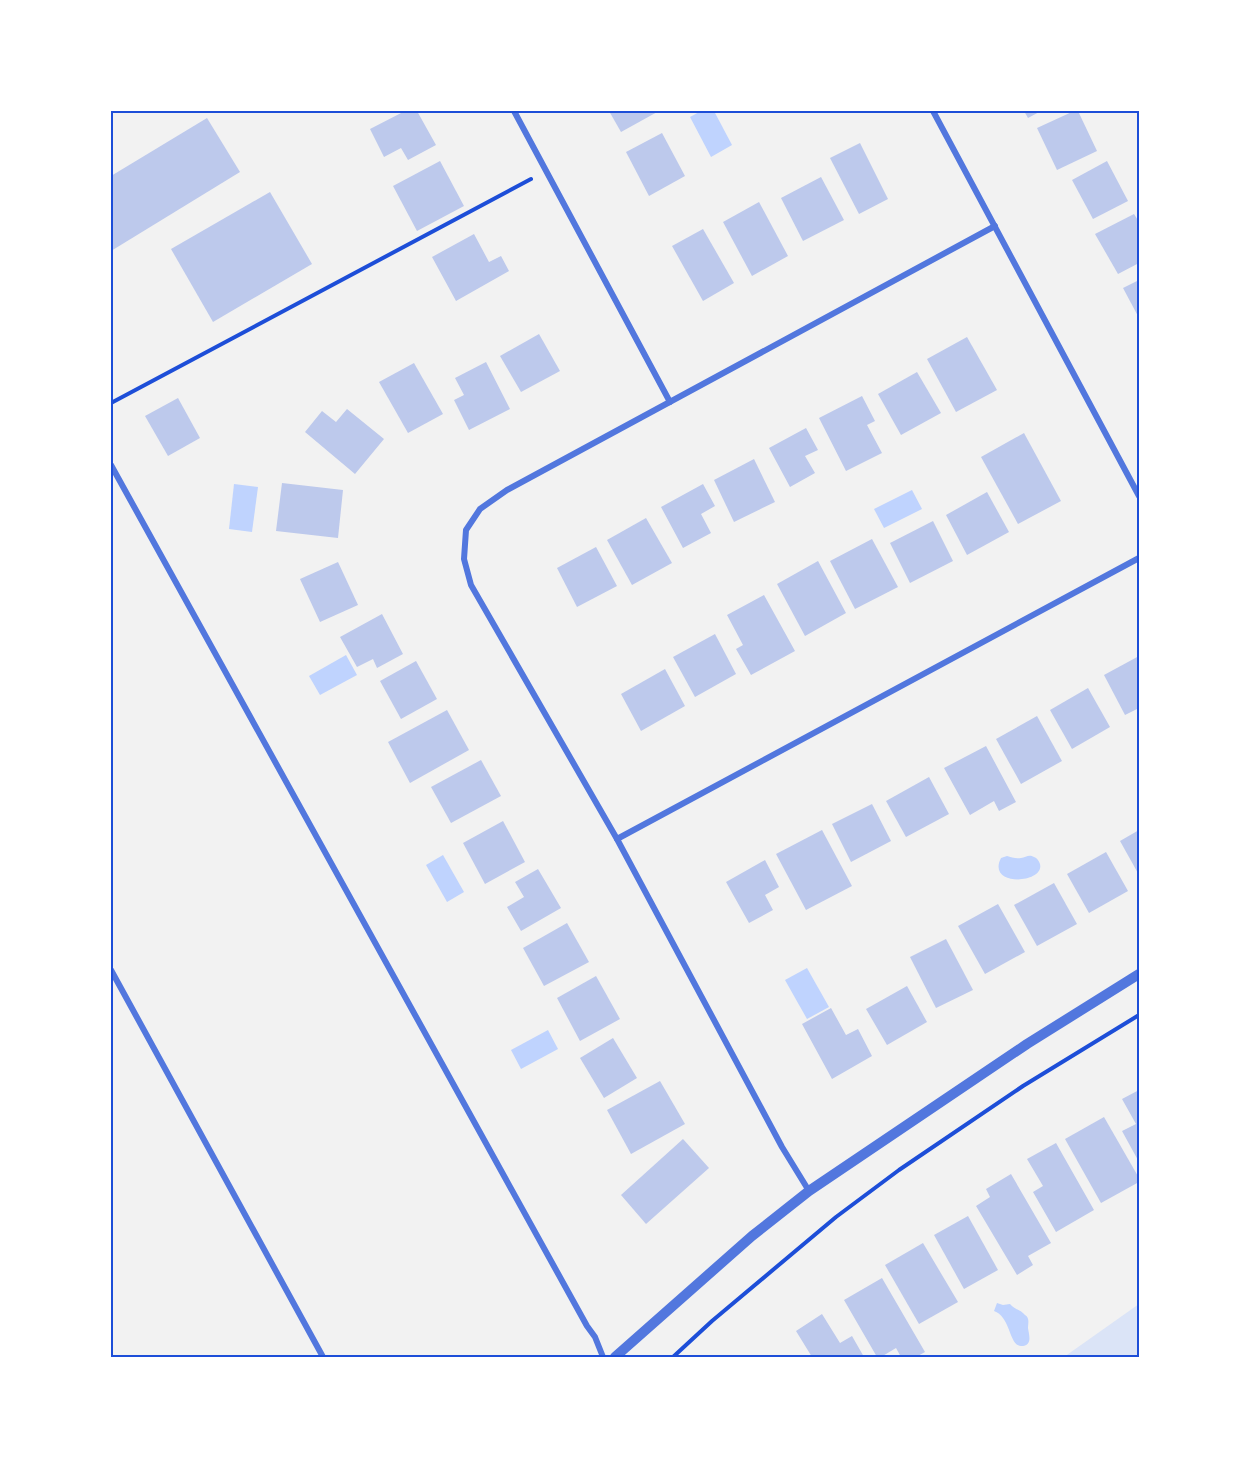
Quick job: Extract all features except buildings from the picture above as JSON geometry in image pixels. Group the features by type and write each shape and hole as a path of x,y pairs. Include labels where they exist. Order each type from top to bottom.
{"street":[{"path":"514,111 670,402"},
{"path":"933,111 1139,496"},
{"path":"809,1191 782,1147 617,839 471,585 464,559 466,531 480,509 507,490 995,226"},
{"path":"111,465 575,1305 595,1337 603,1357"},
{"path":"617,839 1139,558"},
{"path":"111,970 323,1357"},
{"path":"615,1357 752,1236 809,1191 1027,1044 1139,974"}],"path":[{"path":"111,403 546,171"},
{"path":"673,1357 712,1321 845,1210 899,1170 1023,1086 1139,1015"}],"shaded area":[{"path":"1139,1304 1139,1357 1064,1357"}],"water":[{"path":"701,111 714,111 732,145 711,157 690,117"},
{"path":"234,484 258,487 252,532 229,529"},
{"path":"912,490 922,509 884,528 874,509"},
{"path":"346,655 357,675 320,695 309,676"},
{"path":"443,855 464,892 447,902 426,865"},
{"path":"1007,856 1021,858 1032,856 1040,864 1039,871 1026,879 1008,878 1001,874 999,867 1001,858"},
{"path":"807,968 829,1007 807,1019 785,980"},
{"path":"548,1030 558,1049 521,1069 511,1050"},
{"path":"997,1303 1010,1304 1027,1316 1029,1342 1025,1346 1017,1345 1004,1319 994,1311"}]}
